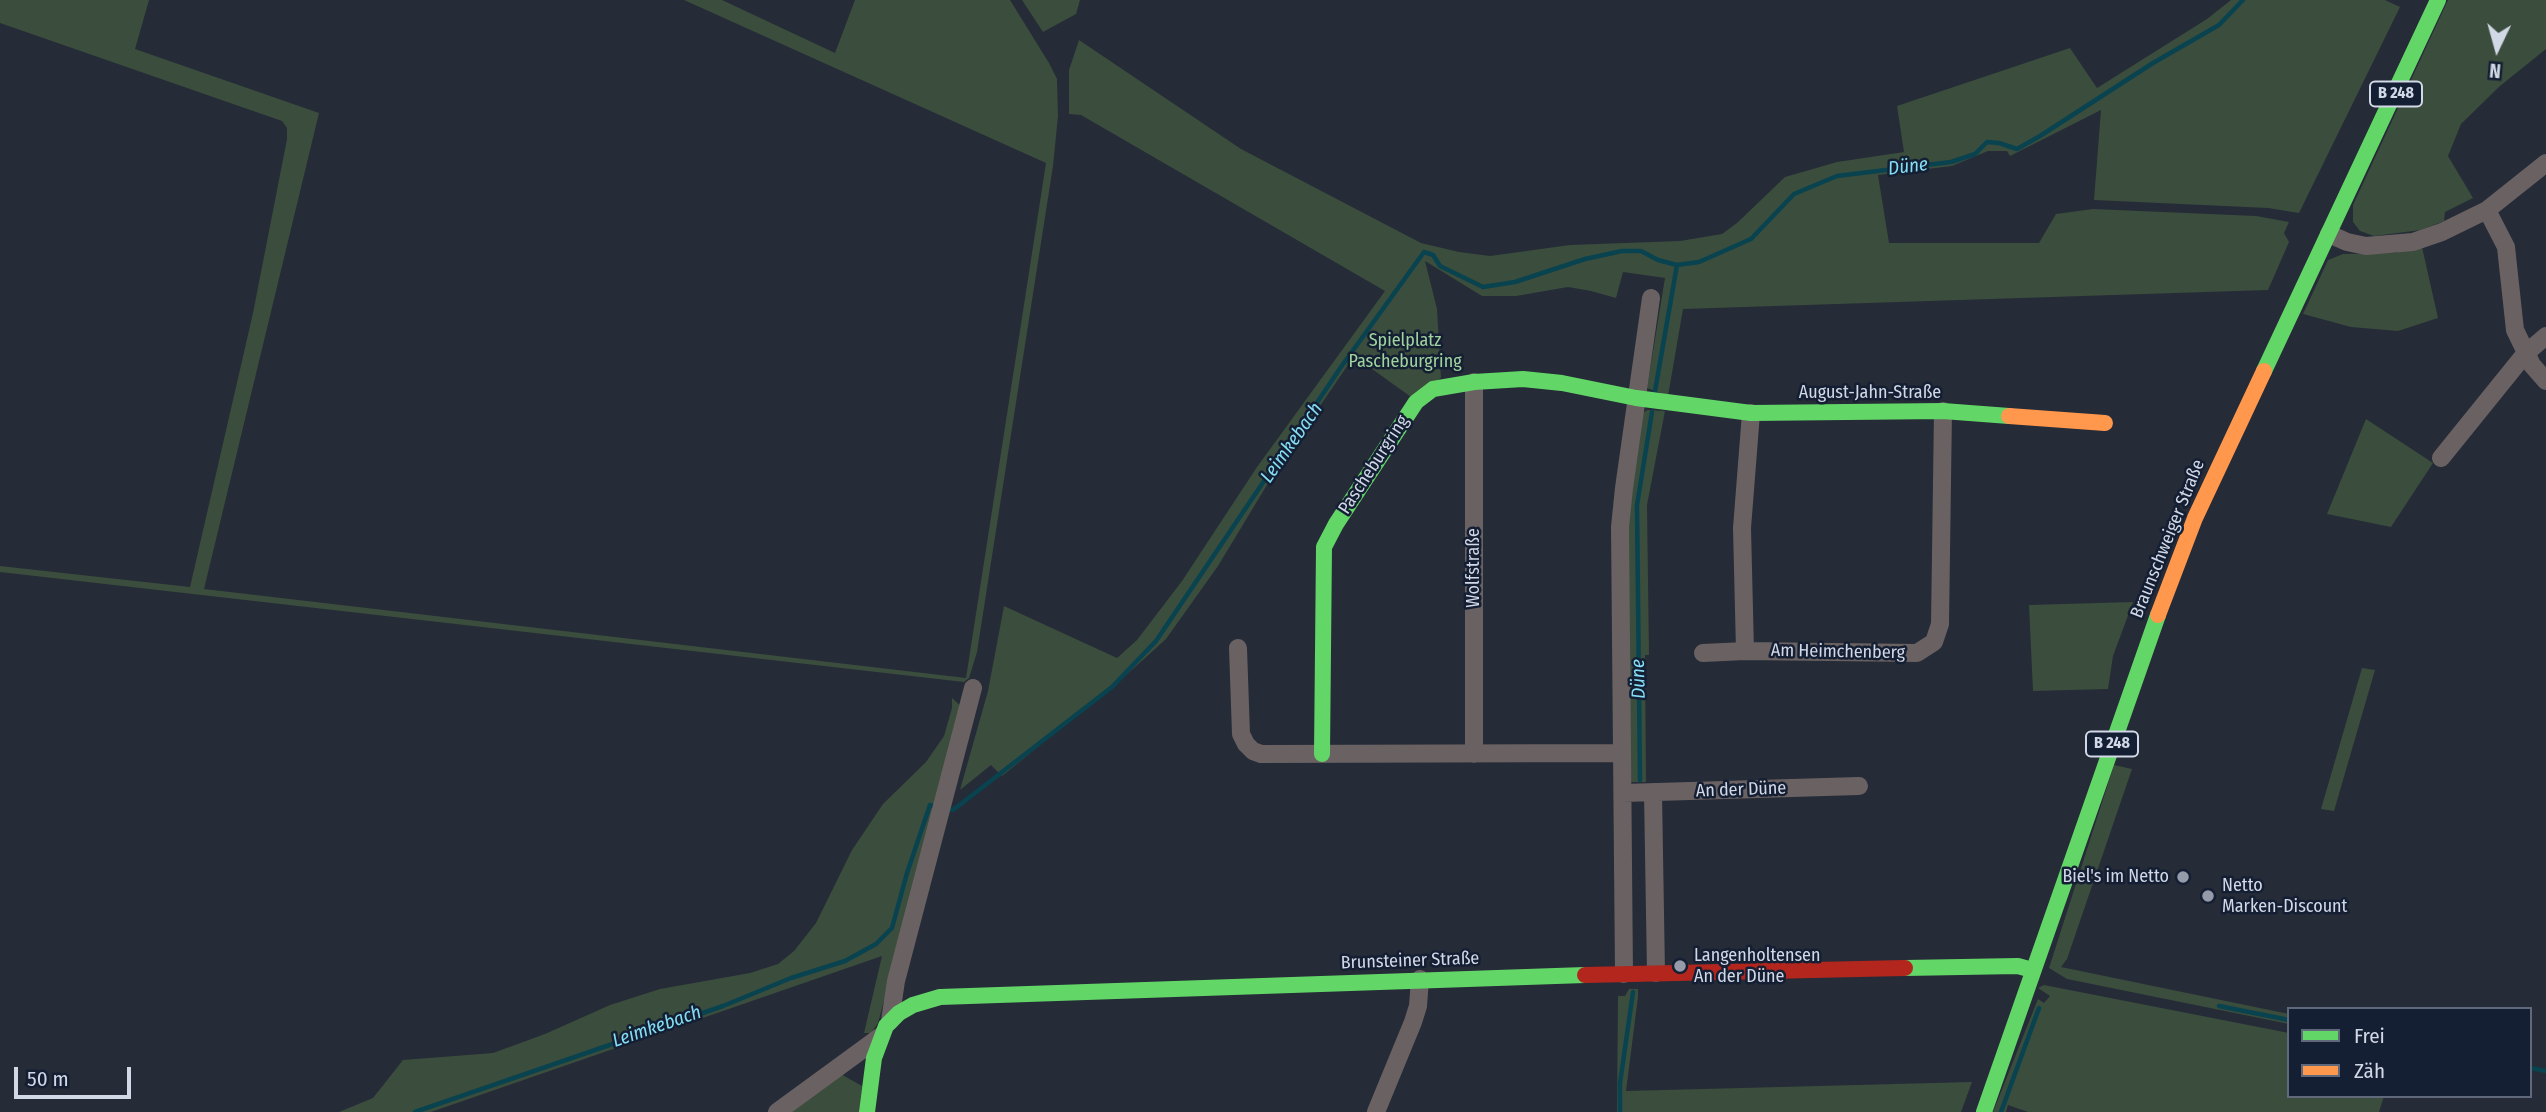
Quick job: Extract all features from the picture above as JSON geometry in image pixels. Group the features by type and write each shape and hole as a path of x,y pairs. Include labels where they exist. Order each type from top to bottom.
{"street":[{"name":"Braunschweiger Straße","path":"1984,1112 2149,638 2195,518 2438,0"},
{"path":"2329,234 2366,246 2413,242 2442,232 2487,209 2546,163"},
{"path":"2487,209 2506,247 2515,330 2525,354 2546,381"},
{"path":"1624,974 1620,527 1651,299"},
{"path":"2441,458 2525,354 2546,335"},
{"name":"Pascheburgring","path":"1322,754 1322,558 1326,540 1416,402 1439,387 1474,382 1536,380 1636,398"},
{"name":"Wolfstraße","path":"1474,382 1474,754"},
{"name":"August-Jahn-Straße","path":"1636,398 1751,413 1943,411 2105,423"},
{"name":"Am Heimchenberg","path":"1751,413 1742,528 1745,651 1917,653 1934,642 1940,624 1943,411"},
{"path":"1238,648 1240,727 1246,744 1261,754 1622,753"},
{"path":"1703,653 1745,651"},
{"path":"867,1112 874,1058 886,1028 934,831 973,688"},
{"name":"An der Düne","path":"1623,793 1859,786"},
{"path":"1653,793 1657,973"},
{"name":"Brunsteiner Straße","path":"886,1028 913,1005 951,996 1657,973 2018,966 2032,970"},
{"path":"1376,1112 1413,1022 1418,1006 1420,979"},
{"path":"777,1112 886,1028"}],"green space":[{"path":"0,0 149,0 135,49 319,113 204,589 966,678 1046,163 684,0 722,0 835,53 855,0 1010,0 1057,79 1058,116 1053,166 977,652 969,678 964,682 0,572 0,566 190,587 253,313 287,128 282,121 0,23"},
{"path":"1022,0 1080,0 1076,14 1043,32"},
{"name":"Spielplatz Pascheburgring","path":"2231,0 2385,0 2400,7 2299,213 2268,208 2094,200 2101,110 2010,156 2007,151 1988,151 1952,166 1878,175 1889,243 2039,243 2056,214 2093,209 2256,216 2289,222 2284,233 2289,242 2268,290 1683,309 1668,396 1647,388 1665,278 1623,272 1616,298 1568,287 1516,296 1482,296 1425,261 1437,309 1441,378 1411,397 1354,356 1273,475 1218,566 1166,639 1123,678 1002,776 991,765 960,790 988,691 1004,606 1117,658 1137,640 1182,581 1257,467 1385,291 1081,115 1069,114 1069,70 1079,40 1241,149 1421,243 1490,256 1570,245 1680,241 1722,234 1785,177 1837,162 1904,152 1897,106 2070,48 2097,88 2207,19"},
{"path":"2448,0 2546,0 2546,49 2500,86 2461,124 2448,156 2473,198 2445,212 2444,221 2421,230 2374,236 2360,231 2353,222 2353,205"},
{"path":"2422,247 2438,318 2398,331 2351,327 2303,314 2328,260 2343,254 2394,253"},
{"path":"1647,410 1665,411 1647,505 1649,655 1645,655 1646,782 1629,782 1626,546 1640,415"},
{"path":"2366,419 2433,463 2391,527 2327,514"},
{"path":"2133,602 2113,656 2108,689 2033,691 2029,605"},
{"path":"2362,668 2375,670 2334,811 2321,809"},
{"path":"952,698 963,708 878,1023 871,1033 864,1033 882,956 431,1112 339,1112 373,1098 403,1060 493,1053 545,1034 610,1005 660,989 750,973 778,964 794,951 816,923 852,850 883,804 926,762 944,736"},
{"path":"2114,765 2132,769 2067,959 2061,967 2287,1014 2287,1024 2067,979 2049,968"},
{"path":"2044,985 2287,1033 2287,1098 2383,1098 2379,1112 2028,1112 2008,1105 2006,1112 1993,1112 2038,999 2044,1003 2050,996 2038,988"},
{"path":"1629,989 1638,989 1638,997 1626,1091 1972,1082 1961,1112 1617,1112 1618,996 1625,996"},
{"path":"839,1073 862,1086 859,1112 789,1112"}],"waterway":[{"name":"Leimkebach","path":"946,808 953,810 1112,687 1156,641 1341,367 1424,252 1433,255 1440,266 1483,287 1515,282 1585,259 1622,251 1641,251 1658,260 1677,265 1699,262 1751,239 1794,194 1837,176 1951,162 1975,154 1987,142 2017,149 2153,63 2219,25 2243,0"},
{"name":"Düne","path":"1655,391 1677,265"},
{"name":"Düne","path":"1640,780 1637,505 1652,412"},
{"name":"Leimkebach","path":"415,1112 723,1006 791,978 845,961 876,944 892,928 930,805 937,807"},
{"name":"Düne","path":"1620,1112 1620,1083 1633,992"},
{"path":"2219,1006 2287,1020"},
{"path":"2001,1112 2039,1008"},
{"path":"2532,1068 2546,1071"}],"traffic: fast":[{"path":"2264,371 2438,0"},
{"path":"1322,754 1324,547 1336,524 1416,402 1433,389 1474,382 1523,379 1562,383 1636,398 1751,413 1943,411 2009,416"},
{"path":"1984,1112 2158,615"},
{"path":"1905,968 2018,966 2032,970"},
{"path":"867,1112 874,1058 886,1026 899,1013 913,1005 940,997 1585,975"}],"traffic: slow":[{"path":"2158,615 2195,518 2264,371"},
{"path":"2009,416 2105,423"}],"traffic: jam":[{"path":"1585,975 1905,968"}],"place":[{"name":"Biel's im Netto","path":"2183,877"},
{"name":"Netto Marken-Discount","path":"2208,896"},
{"name":"Langenholtensen An der Düne","path":"1680,966"}]}
